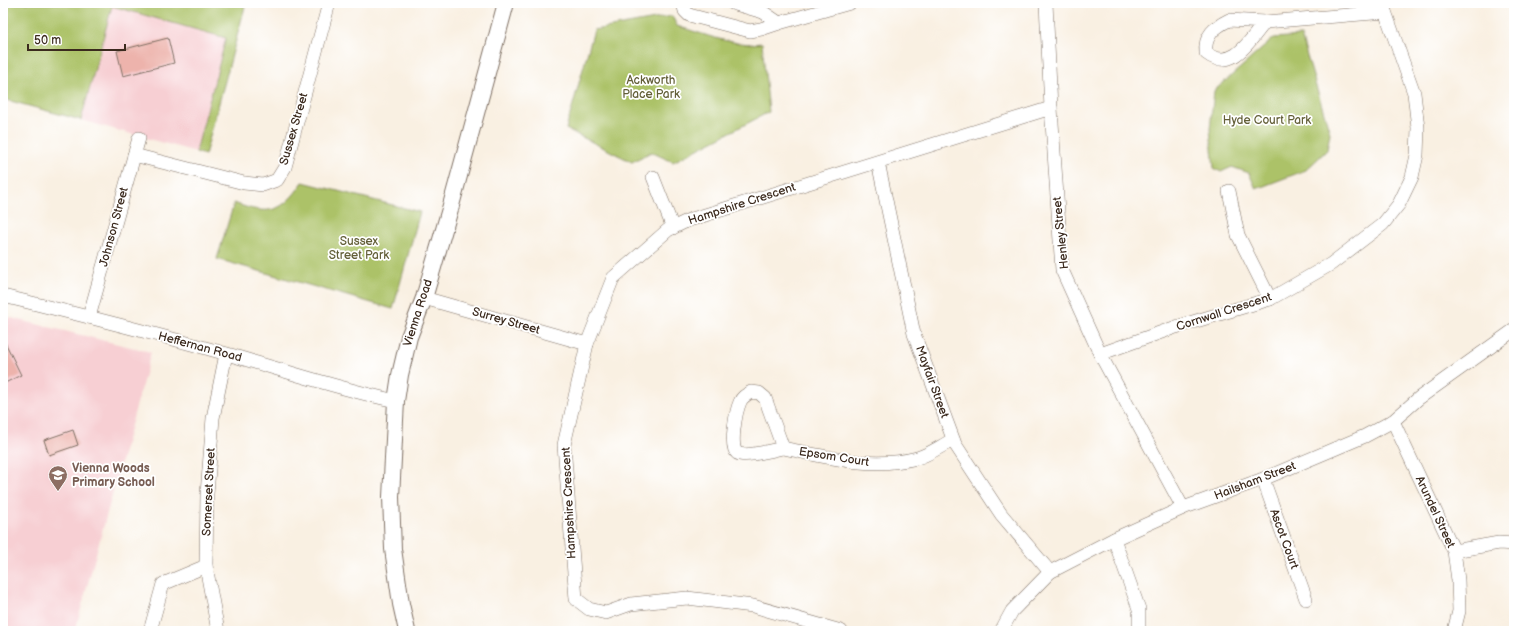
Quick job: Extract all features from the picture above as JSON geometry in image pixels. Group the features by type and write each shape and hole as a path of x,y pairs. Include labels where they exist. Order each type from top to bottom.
{"main road":[{"name":"Vienna Road","path":"407,631 401,604 393,549 391,497 396,401 400,375 409,337 424,298 506,3"}],"street":[{"name":"Sussex Street","path":"134,155 244,182 263,185 277,180 285,167 328,3"},
{"path":"683,3 685,11 689,15 750,31 762,29 850,3"},
{"path":"732,3 763,12 779,23"},
{"name":"Henley Street","path":"1046,3 1051,108 1062,270 1100,354 1183,508"},
{"path":"1265,22 1383,8"},
{"name":"Cornwall Crescent","path":"1100,354 1176,327 1270,299 1331,264 1384,224 1399,204 1412,177 1417,155 1418,128 1414,93 1383,8"},
{"name":"Hampshire Crescent","path":"841,631 753,606 687,598 631,604 606,613 589,609 576,599 564,445 587,344 613,278 673,228 689,220 1051,108"},
{"name":"Johnson Street","path":"90,317 139,138"},
{"name":"Mayfair Street","path":"878,162 914,334 953,440 1001,514 1050,572"},
{"path":"653,178 673,228"},
{"path":"1229,191 1238,235 1270,299"},
{"name":"Heffernan Road","path":"3,296 90,317 226,354 365,395 396,401"},
{"name":"Surrey Street","path":"424,298 587,344"},
{"name":"Hailsham Street","path":"1001,631 1012,611 1050,572 1114,539 1183,508 1262,479 1365,436 1393,421 1419,398 1514,330"},
{"name":"Somerset Street","path":"218,631 206,566 207,494 213,418 226,354"},
{"name":"Epsom Court","path":"783,448 765,398 759,392 751,392 744,396 739,403 732,441 735,451 739,454 747,455 783,448 860,463 885,463 918,458 953,440"},
{"name":"Arundel Street","path":"1393,421 1454,551 1458,580 1459,610 1454,631"},
{"name":"Ascot Court","path":"1262,479 1306,599"},
{"path":"1114,539 1139,609 1139,631"},
{"path":"1454,551 1499,543 1514,544"},
{"path":"150,631 163,584 206,566"}],"shaded area":[{"path":"112,5 227,38 196,152 81,120"},
{"name":"Vienna Woods Primary School","path":"3,316 151,352 75,631 3,631"}],"green space":[{"path":"3,3 246,3 205,155 196,152 226,38 112,6 81,120 3,99"},
{"name":"Ackworth Place Park","path":"672,16 677,26 708,36 741,43 762,43 769,112 673,162 651,152 632,162 566,129 594,30"},
{"name":"Hyde Court Park","path":"1301,36 1330,133 1327,150 1306,170 1256,189 1249,173 1232,167 1221,172 1214,168 1210,129 1214,91 1274,38"},
{"name":"Sussex Street Park","path":"303,182 420,212 393,309 217,259 234,203 257,210 274,209 281,206 288,200"}],"building":[{"path":"168,38 174,63 123,76 117,51"},
{"path":"3,338 21,375 3,384"},
{"path":"73,430 78,445 49,455 44,440"}],"place":[{"name":"Vienna Woods Primary School","path":"58,492"}]}
